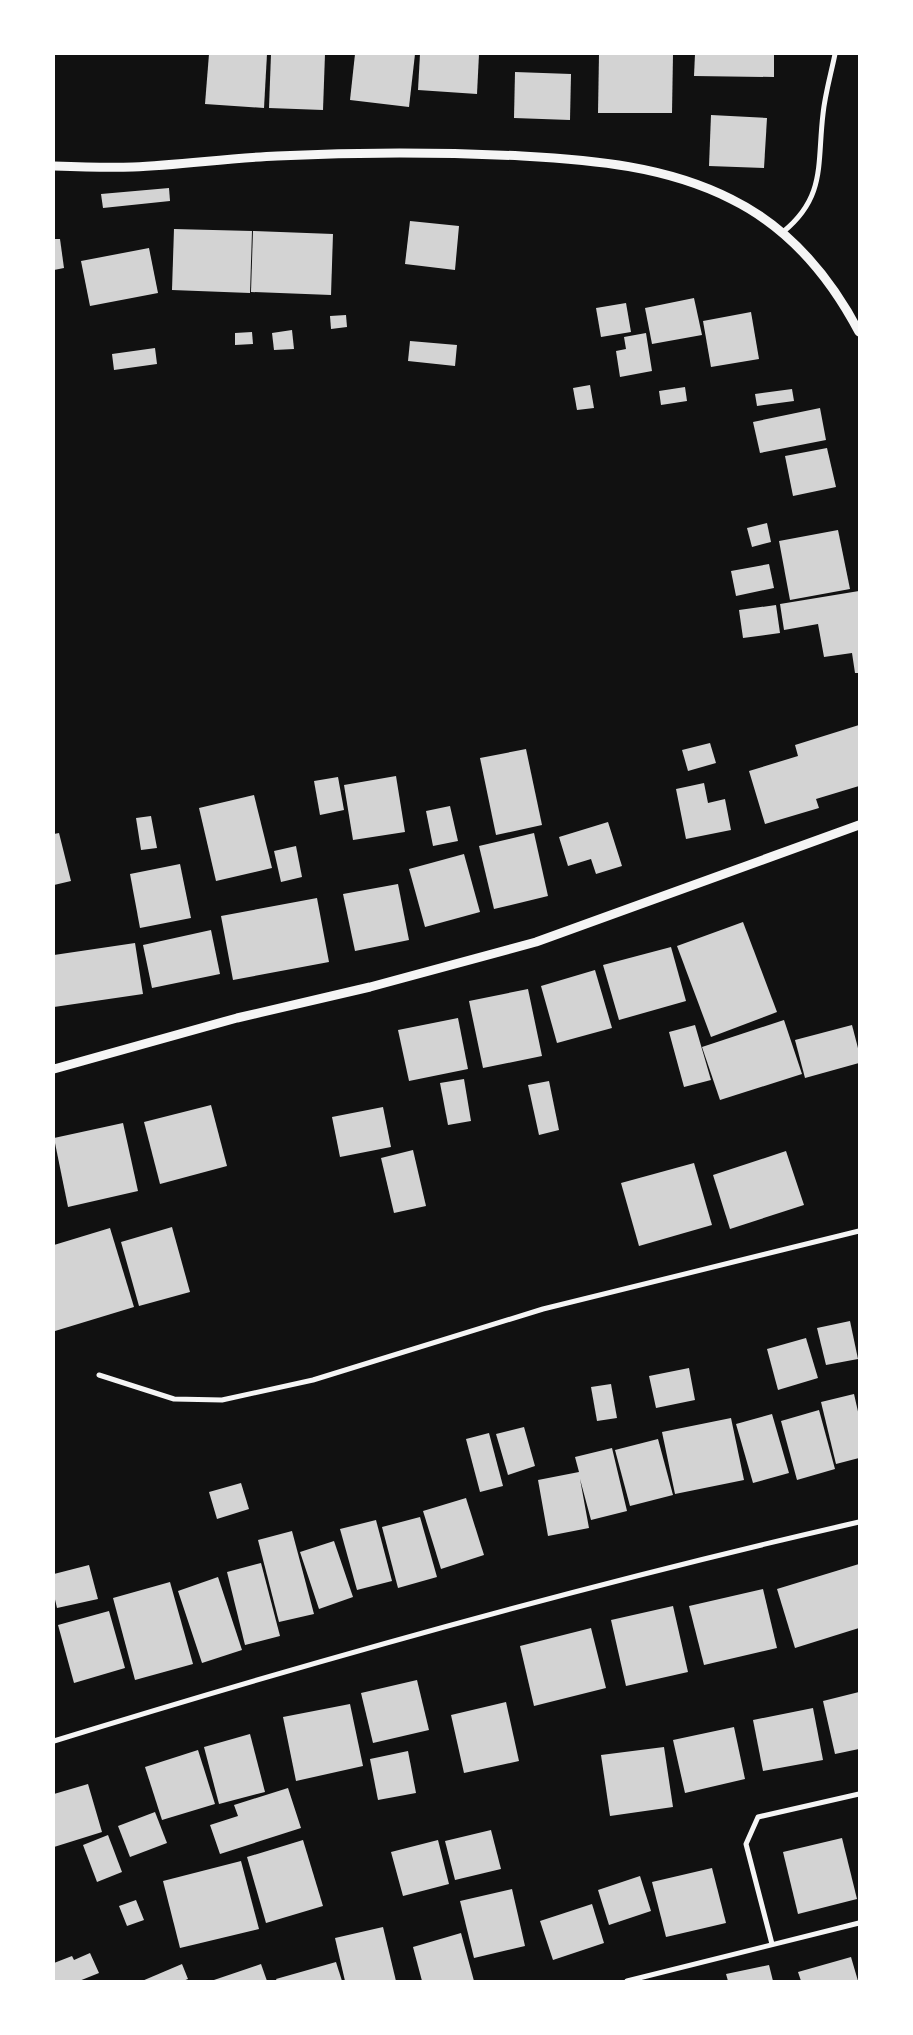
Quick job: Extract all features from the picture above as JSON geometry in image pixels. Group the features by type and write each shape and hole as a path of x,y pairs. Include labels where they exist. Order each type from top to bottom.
{"street":[{"path":"783,232 799,219 808,207 817,182 823,112 835,54"},
{"path":"54,166 133,167 296,156 479,154 617,164 683,179 732,199 783,232 820,271 845,306 859,332"},
{"path":"54,1069 237,1018 370,986 536,942 696,882 859,825"},
{"path":"99,1375 174,1399 222,1400 313,1380 543,1309 859,1231"},
{"path":"54,1741 409,1635 687,1562 859,1522"},
{"path":"772,1944 746,1844 758,1817 859,1794"},
{"path":"627,1981 859,1923"}],"building":[{"path":"209,54 267,54 264,108 205,104"},
{"path":"271,54 325,54 323,110 269,108"},
{"path":"355,54 415,54 409,107 350,100"},
{"path":"420,54 479,54 477,94 418,90"},
{"path":"599,54 673,54 672,113 598,113"},
{"path":"695,54 774,54 774,77 694,76"},
{"path":"515,72 571,74 570,120 514,118"},
{"path":"711,115 767,118 764,168 709,166"},
{"path":"169,188 170,201 103,208 101,194"},
{"path":"410,221 459,226 455,270 405,264"},
{"path":"174,229 252,231 250,293 172,290"},
{"path":"253,231 333,234 331,295 251,292"},
{"path":"54,239 60,239 64,268 54,270"},
{"path":"149,248 158,293 90,306 81,261"},
{"path":"694,298 702,335 652,344 645,308"},
{"path":"626,303 631,332 601,337 596,308"},
{"path":"751,312 759,359 711,367 703,321"},
{"path":"346,315 347,327 331,329 330,316"},
{"path":"292,330 294,349 274,350 272,333"},
{"path":"252,332 253,344 235,345 235,333"},
{"path":"646,333 652,371 620,377 616,351 626,349 624,337"},
{"path":"410,341 457,345 455,366 408,361"},
{"path":"155,348 157,364 114,370 112,354"},
{"path":"590,385 594,408 577,410 573,388"},
{"path":"685,387 687,401 661,405 659,391"},
{"path":"792,389 794,401 757,406 755,394"},
{"path":"820,408 826,440 760,453 753,422"},
{"path":"827,448 836,487 793,496 785,456"},
{"path":"767,523 771,542 752,547 747,528"},
{"path":"838,530 850,589 790,600 779,541"},
{"path":"769,564 774,588 736,596 731,571"},
{"path":"859,591 859,673 855,673 852,653 824,657 818,624 784,630 780,604"},
{"path":"776,605 780,633 743,638 739,610"},
{"path":"859,725 859,786 816,799 819,808 765,824 749,771 798,756 795,745"},
{"path":"710,743 716,763 688,771 682,750"},
{"path":"526,749 542,825 496,835 480,758"},
{"path":"396,776 405,832 353,840 344,785"},
{"path":"338,777 344,810 320,815 314,781"},
{"path":"704,783 708,803 725,799 731,830 686,839 676,789"},
{"path":"254,795 272,868 216,881 199,808"},
{"path":"450,806 458,841 433,846 426,811"},
{"path":"151,816 157,848 141,850 136,818"},
{"path":"608,822 622,866 596,874 591,859 568,866 559,837"},
{"path":"59,833 71,881 54,885 54,834"},
{"path":"534,833 548,896 494,909 479,846"},
{"path":"296,846 302,877 281,882 274,851"},
{"path":"464,854 480,912 425,927 409,869"},
{"path":"180,864 191,918 140,928 130,874"},
{"path":"398,884 409,940 355,951 343,894"},
{"path":"317,898 329,962 233,980 221,916"},
{"path":"743,922 777,1012 711,1037 677,946"},
{"path":"211,930 220,974 152,988 143,945"},
{"path":"135,943 143,994 54,1007 54,955"},
{"path":"671,947 686,1001 619,1020 603,965"},
{"path":"595,970 612,1028 557,1043 541,986"},
{"path":"528,989 542,1056 483,1068 469,1001"},
{"path":"458,1018 468,1069 409,1081 398,1030"},
{"path":"784,1020 802,1074 720,1100 702,1047"},
{"path":"695,1025 711,1080 684,1087 669,1032"},
{"path":"852,1025 859,1052 859,1063 805,1078 795,1040"},
{"path":"464,1079 471,1121 448,1125 440,1083"},
{"path":"549,1081 559,1130 539,1135 528,1085"},
{"path":"211,1105 227,1166 160,1184 144,1122"},
{"path":"383,1107 391,1147 340,1157 332,1117"},
{"path":"123,1123 138,1191 68,1207 54,1138"},
{"path":"413,1150 426,1206 394,1213 381,1158"},
{"path":"786,1151 804,1205 730,1229 713,1175"},
{"path":"694,1163 712,1225 639,1246 621,1183"},
{"path":"172,1227 190,1292 139,1306 121,1242"},
{"path":"110,1228 134,1307 55,1331 54,1245"},
{"path":"850,1321 858,1359 826,1365 817,1328"},
{"path":"806,1338 818,1378 778,1390 767,1349"},
{"path":"689,1368 695,1400 656,1408 649,1376"},
{"path":"611,1384 617,1418 597,1421 591,1387"},
{"path":"854,1394 859,1416 859,1458 836,1464 821,1402"},
{"path":"819,1410 835,1469 797,1480 781,1421"},
{"path":"772,1414 789,1473 753,1483 736,1424"},
{"path":"731,1418 744,1480 675,1494 662,1432"},
{"path":"524,1427 535,1466 508,1475 496,1434"},
{"path":"489,1433 503,1486 480,1492 466,1439"},
{"path":"658,1439 673,1495 630,1506 615,1450"},
{"path":"612,1448 627,1511 591,1520 580,1479 589,1528 548,1536 538,1480 579,1472 575,1457"},
{"path":"241,1483 249,1509 217,1519 209,1492"},
{"path":"466,1498 484,1555 441,1569 423,1511"},
{"path":"420,1517 437,1577 398,1588 382,1527"},
{"path":"376,1520 392,1581 357,1590 340,1529"},
{"path":"292,1531 314,1614 279,1622 258,1540"},
{"path":"334,1541 353,1597 319,1609 300,1552"},
{"path":"261,1563 280,1636 245,1645 227,1572"},
{"path":"859,1564 859,1628 795,1648 777,1589"},
{"path":"89,1565 98,1599 57,1608 54,1595 54,1574"},
{"path":"218,1577 242,1650 202,1663 178,1591"},
{"path":"170,1582 193,1664 135,1680 113,1598"},
{"path":"763,1589 777,1648 704,1665 689,1606"},
{"path":"673,1606 688,1672 626,1686 611,1620"},
{"path":"109,1611 125,1668 74,1683 58,1625"},
{"path":"591,1628 606,1688 534,1706 520,1646"},
{"path":"417,1680 429,1730 373,1743 361,1693"},
{"path":"859,1692 859,1749 835,1754 823,1701"},
{"path":"506,1702 519,1761 464,1773 451,1715"},
{"path":"350,1704 363,1766 296,1781 283,1717"},
{"path":"813,1708 823,1760 763,1771 753,1720"},
{"path":"734,1727 745,1779 685,1793 673,1740"},
{"path":"250,1734 265,1792 219,1804 204,1747"},
{"path":"664,1747 673,1807 610,1816 601,1755"},
{"path":"198,1750 215,1804 162,1820 145,1767"},
{"path":"408,1751 416,1793 378,1800 370,1759"},
{"path":"88,1784 102,1832 54,1847 54,1794"},
{"path":"288,1788 301,1828 220,1854 210,1825 238,1816 234,1805"},
{"path":"155,1812 167,1843 130,1857 118,1826"},
{"path":"491,1830 501,1869 455,1880 445,1841"},
{"path":"108,1835 122,1872 97,1882 83,1845"},
{"path":"842,1838 857,1899 798,1914 783,1852"},
{"path":"303,1840 323,1906 266,1923 247,1857"},
{"path":"438,1840 449,1884 403,1896 391,1852"},
{"path":"241,1861 259,1929 180,1948 163,1881"},
{"path":"712,1868 726,1923 666,1937 652,1882"},
{"path":"640,1876 651,1911 609,1925 598,1890"},
{"path":"512,1889 525,1946 474,1958 460,1901"},
{"path":"136,1900 144,1920 127,1926 119,1906"},
{"path":"592,1904 604,1943 553,1960 540,1921"},
{"path":"383,1927 396,1981 345,1981 335,1938"},
{"path":"461,1933 474,1981 422,1981 413,1947"},
{"path":"90,1953 99,1973 79,1981 54,1981 54,1963 72,1956 74,1960"},
{"path":"851,1957 858,1981 801,1981 798,1972"},
{"path":"336,1962 342,1981 277,1981 276,1979"},
{"path":"182,1964 188,1979 183,1981 142,1981"},
{"path":"261,1964 267,1981 211,1981"},
{"path":"769,1965 773,1981 728,1981 726,1974"}]}
